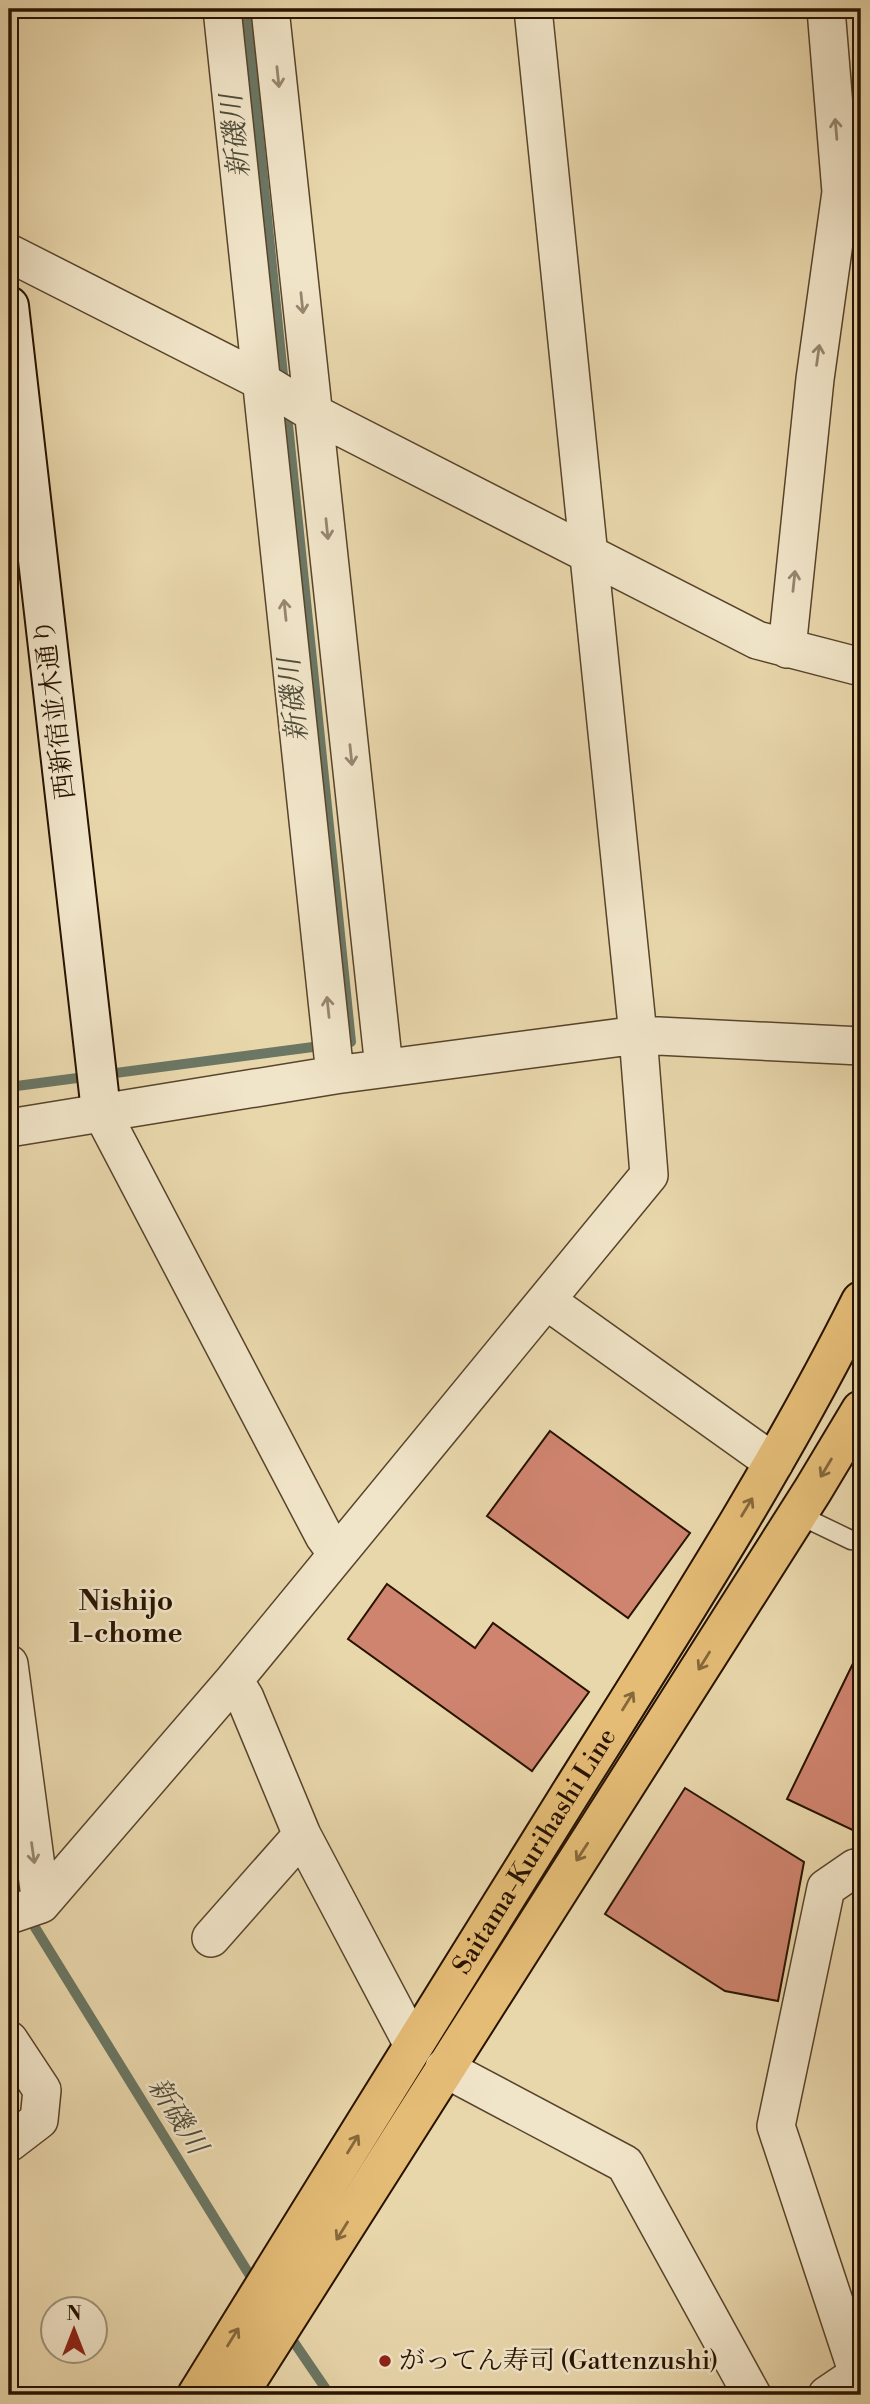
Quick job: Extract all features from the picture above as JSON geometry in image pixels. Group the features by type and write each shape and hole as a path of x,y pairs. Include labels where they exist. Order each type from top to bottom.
{"main road":[{"name":"Saitama-Kurihashi Line","path":"197,2395 774,1463 861,1301"},
{"name":"Saitama-Kurihashi Line","path":"238,2395 861,1410"}],"street":[{"path":"222,9 335,1075"},
{"path":"270,9 384,1068"},
{"path":"25,1909 234,1680 649,1175 638,1035 533,9"},
{"path":"787,649 815,379 841,192 826,9"},
{"path":"9,253 261,381 315,414 757,640 861,667"},
{"name":"西新宿並木通り","path":"9,306 100,1105"},
{"path":"9,1128 100,1105 638,1035 861,1046"},
{"path":"100,1105 324,1536 337,1554"},
{"path":"547,1301 774,1463"},
{"path":"9,1664 25,1909"},
{"path":"234,1680 245,1699 302,1835 414,2045"},
{"path":"211,1938 302,1835"},
{"path":"827,2395 860,2373 776,2126 826,1888 855,1868 861,1870"},
{"path":"9,2040 42,2090 39,2120 9,2143"},
{"path":"444,2068 625,2164 752,2395"}],"lane":[{"path":"797,1514 851,1540 861,1541"}],"building":[{"path":"550,1431 690,1533 628,1618 487,1516"},
{"path":"387,1584 475,1648 493,1623 589,1692 532,1771 348,1639"},
{"path":"861,1647 861,1834 787,1799"},
{"path":"685,1788 804,1862 778,2001 725,1991 605,1914"}],"waterway":[{"name":"新磯川","path":"246,9 284,385"},
{"name":"新磯川","path":"9,1087 351,1042 286,405"},
{"name":"新磯川","path":"9,1851 15,1895 257,2287"},
{"name":"新磯川","path":"287,2332 330,2395"}],"place":[{"name":"がってん寿司 (Gattenzushi)","path":"385,2361"}],"district":[{"name":"Nishijo 1-chome","path":"126,1617"}]}
